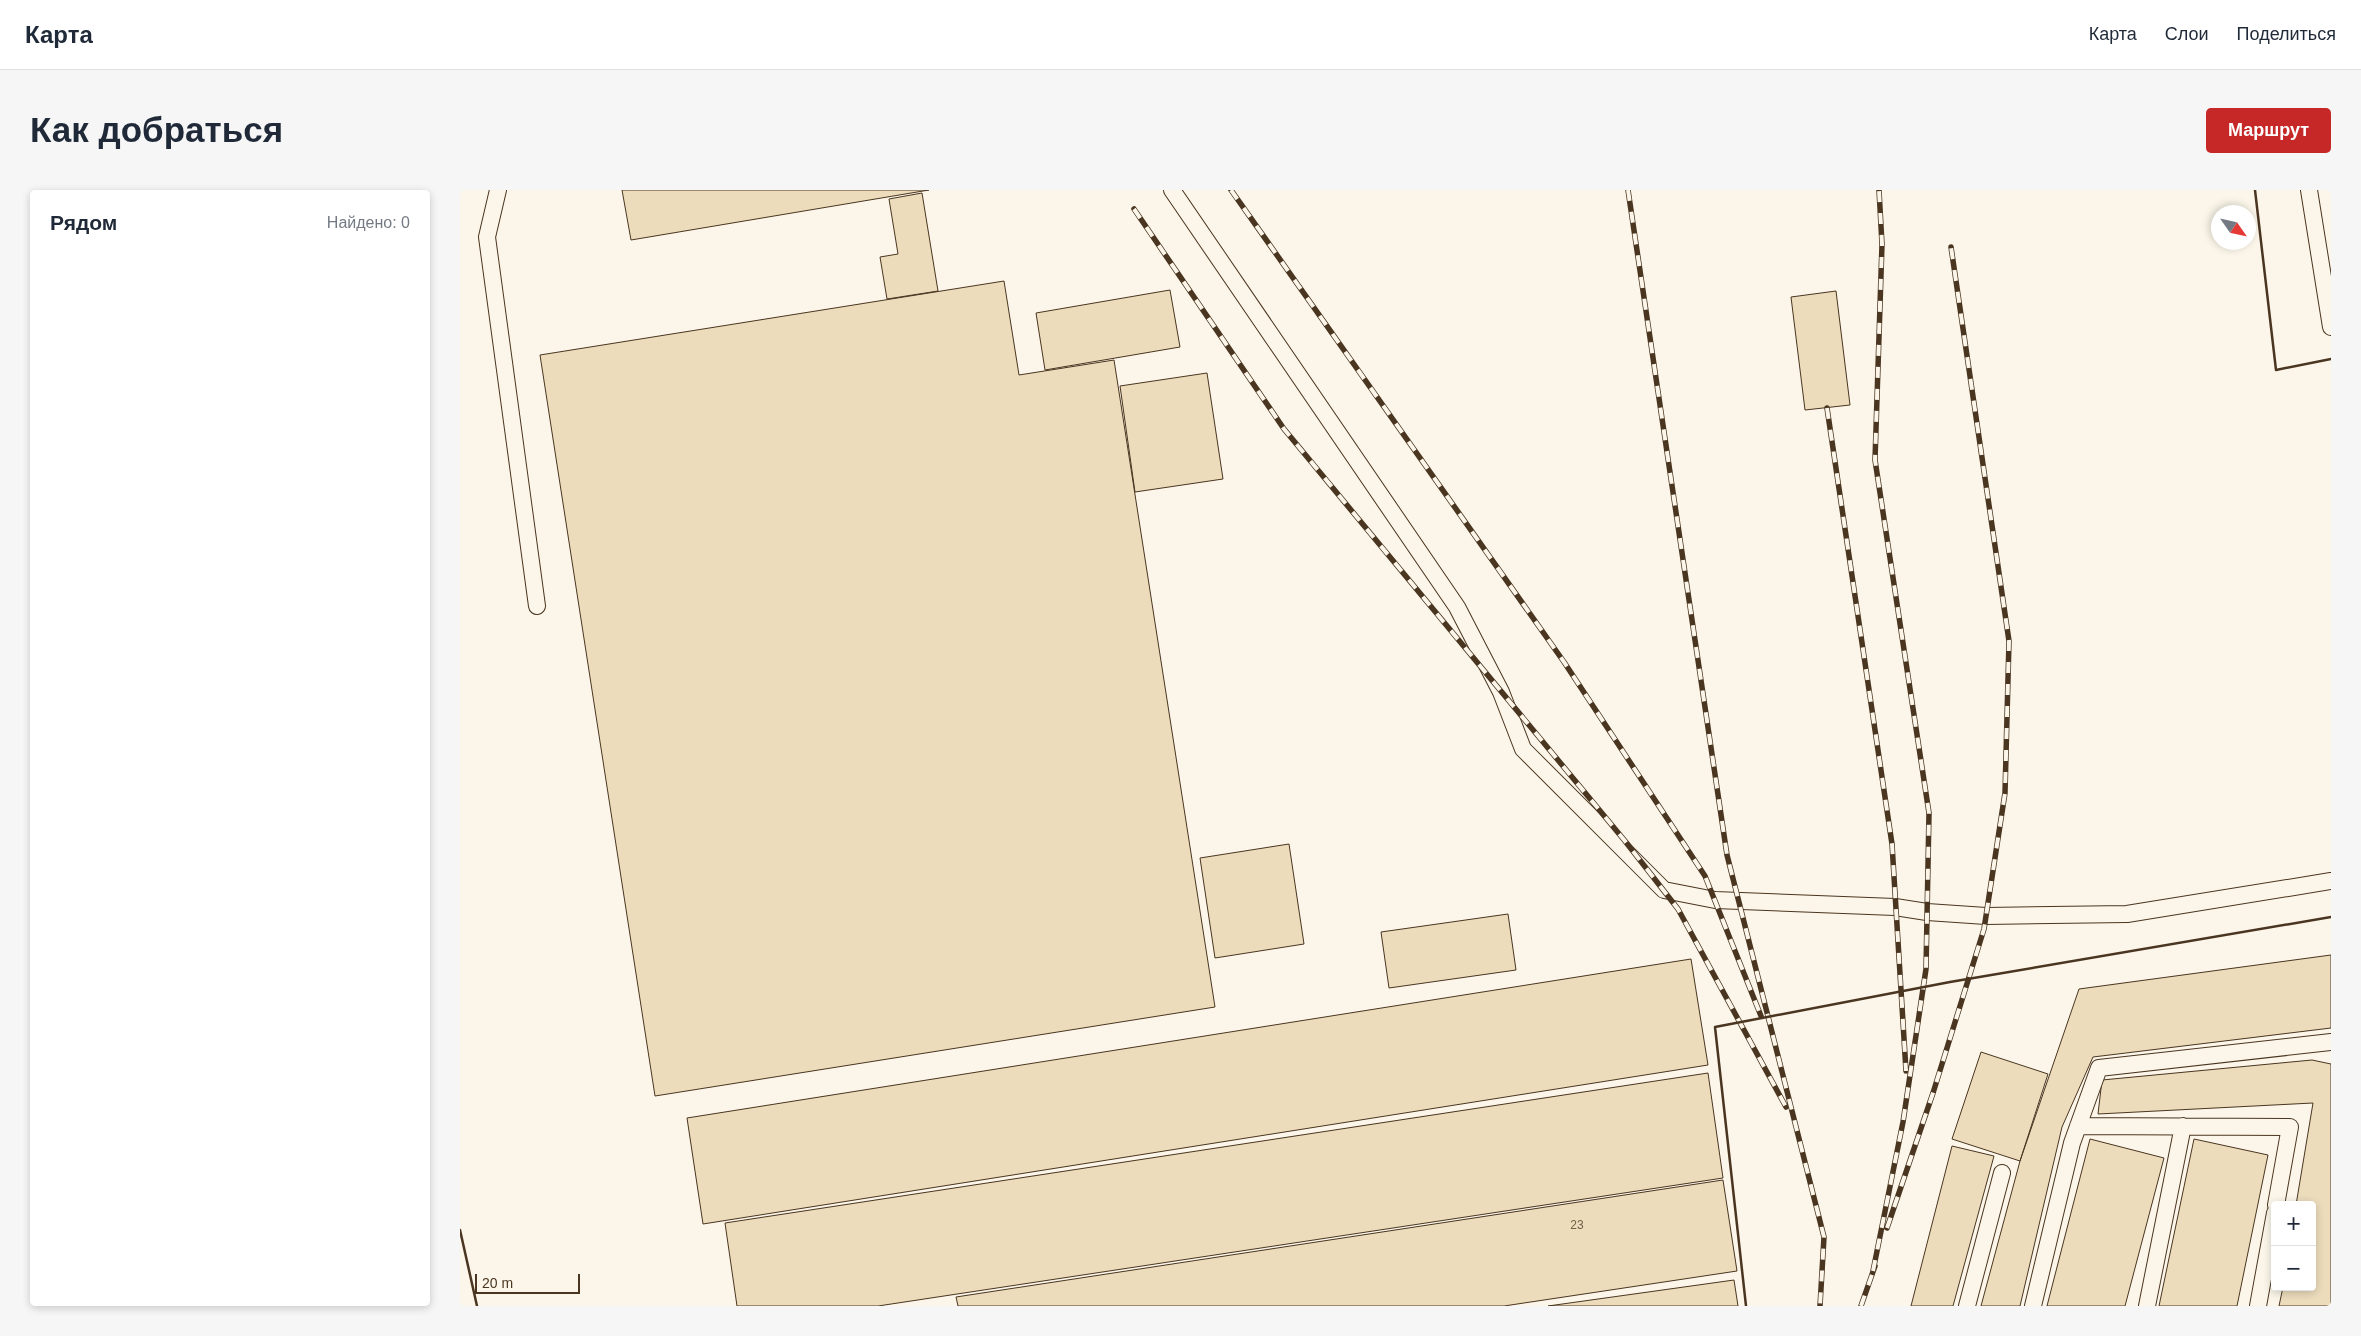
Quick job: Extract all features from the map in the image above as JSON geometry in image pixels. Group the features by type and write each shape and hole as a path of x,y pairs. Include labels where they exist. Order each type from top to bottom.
{"lane":[{"path":"498,190 487,237 537,606"},
{"path":"1172,190 1457,607 1501,692 1524,749 1664,890 1715,900 1895,907 1927,912 1986,916 2128,914 2331,881"},
{"path":"2309,190 2331,328"},
{"path":"2033,1306 2072,1143 2099,1068 2331,1042"},
{"path":"2078,1126 2290,1127 2277,1201"},
{"path":"2147,1306 2183,1126"},
{"path":"1967,1306 2002,1173"},
{"path":"2258,1306 2271,1235"}],"building":[{"path":"622,190 929,190 631,240"},
{"path":"922,193 938,291 887,299 880,257 898,254 889,199"},
{"path":"1004,281 1019,375 1114,360 1215,1007 655,1096 540,355"},
{"path":"1170,290 1180,347 1045,370 1036,313"},
{"path":"1836,291 1850,405 1805,410 1791,297"},
{"path":"1207,373 1223,479 1135,492 1120,386"},
{"path":"1289,844 1304,944 1215,958 1200,858"},
{"path":"1508,914 1516,970 1389,988 1381,932"},
{"path":"2331,955 2331,1028 2093,1057 2062,1127 2020,1306 1981,1306 2020,1161 2079,989"},
{"path":"1691,959 1708,1065 703,1224 687,1118"},
{"path":"1981,1052 2048,1074 2020,1161 1952,1139"},
{"path":"2312,1060 2331,1064 2331,1306 2279,1306 2282,1291 2316,1291 2316,1201 2297,1201 2313,1103 2098,1114 2102,1080"},
{"path":"1708,1073 1723,1178 878,1306 737,1306 725,1223"},
{"path":"2090,1139 2164,1158 2125,1306 2047,1306"},
{"path":"2194,1139 2268,1155 2237,1306 2159,1306"},
{"path":"1952,1146 1994,1156 1953,1306 1911,1306"},
{"path":"1723,1180 1737,1271 1504,1306 958,1306 956,1297"},
{"path":"1734,1280 1738,1306 1548,1306"}],"railway":[{"path":"1231,190 1564,662 1705,876 1761,1016"},
{"path":"1628,190 1727,855 1824,1237 1820,1306"},
{"path":"1873,1271 1903,1122 1926,969 1929,813 1875,460 1882,244 1879,190"},
{"path":"1134,209 1284,429 1625,841 1678,909 1786,1107"},
{"path":"1887,1228 1933,1093 1984,929 2005,793 2009,641 1951,247"},
{"path":"1827,408 1892,844 1906,1071"},
{"path":"1861,1306 1875,1266"}],"wall":[{"path":"2255,190 2276,370 2331,359"},
{"path":"1746,1306 1715,1027 1950,982 2331,917"},
{"path":"460,1230 477,1306"}]}
